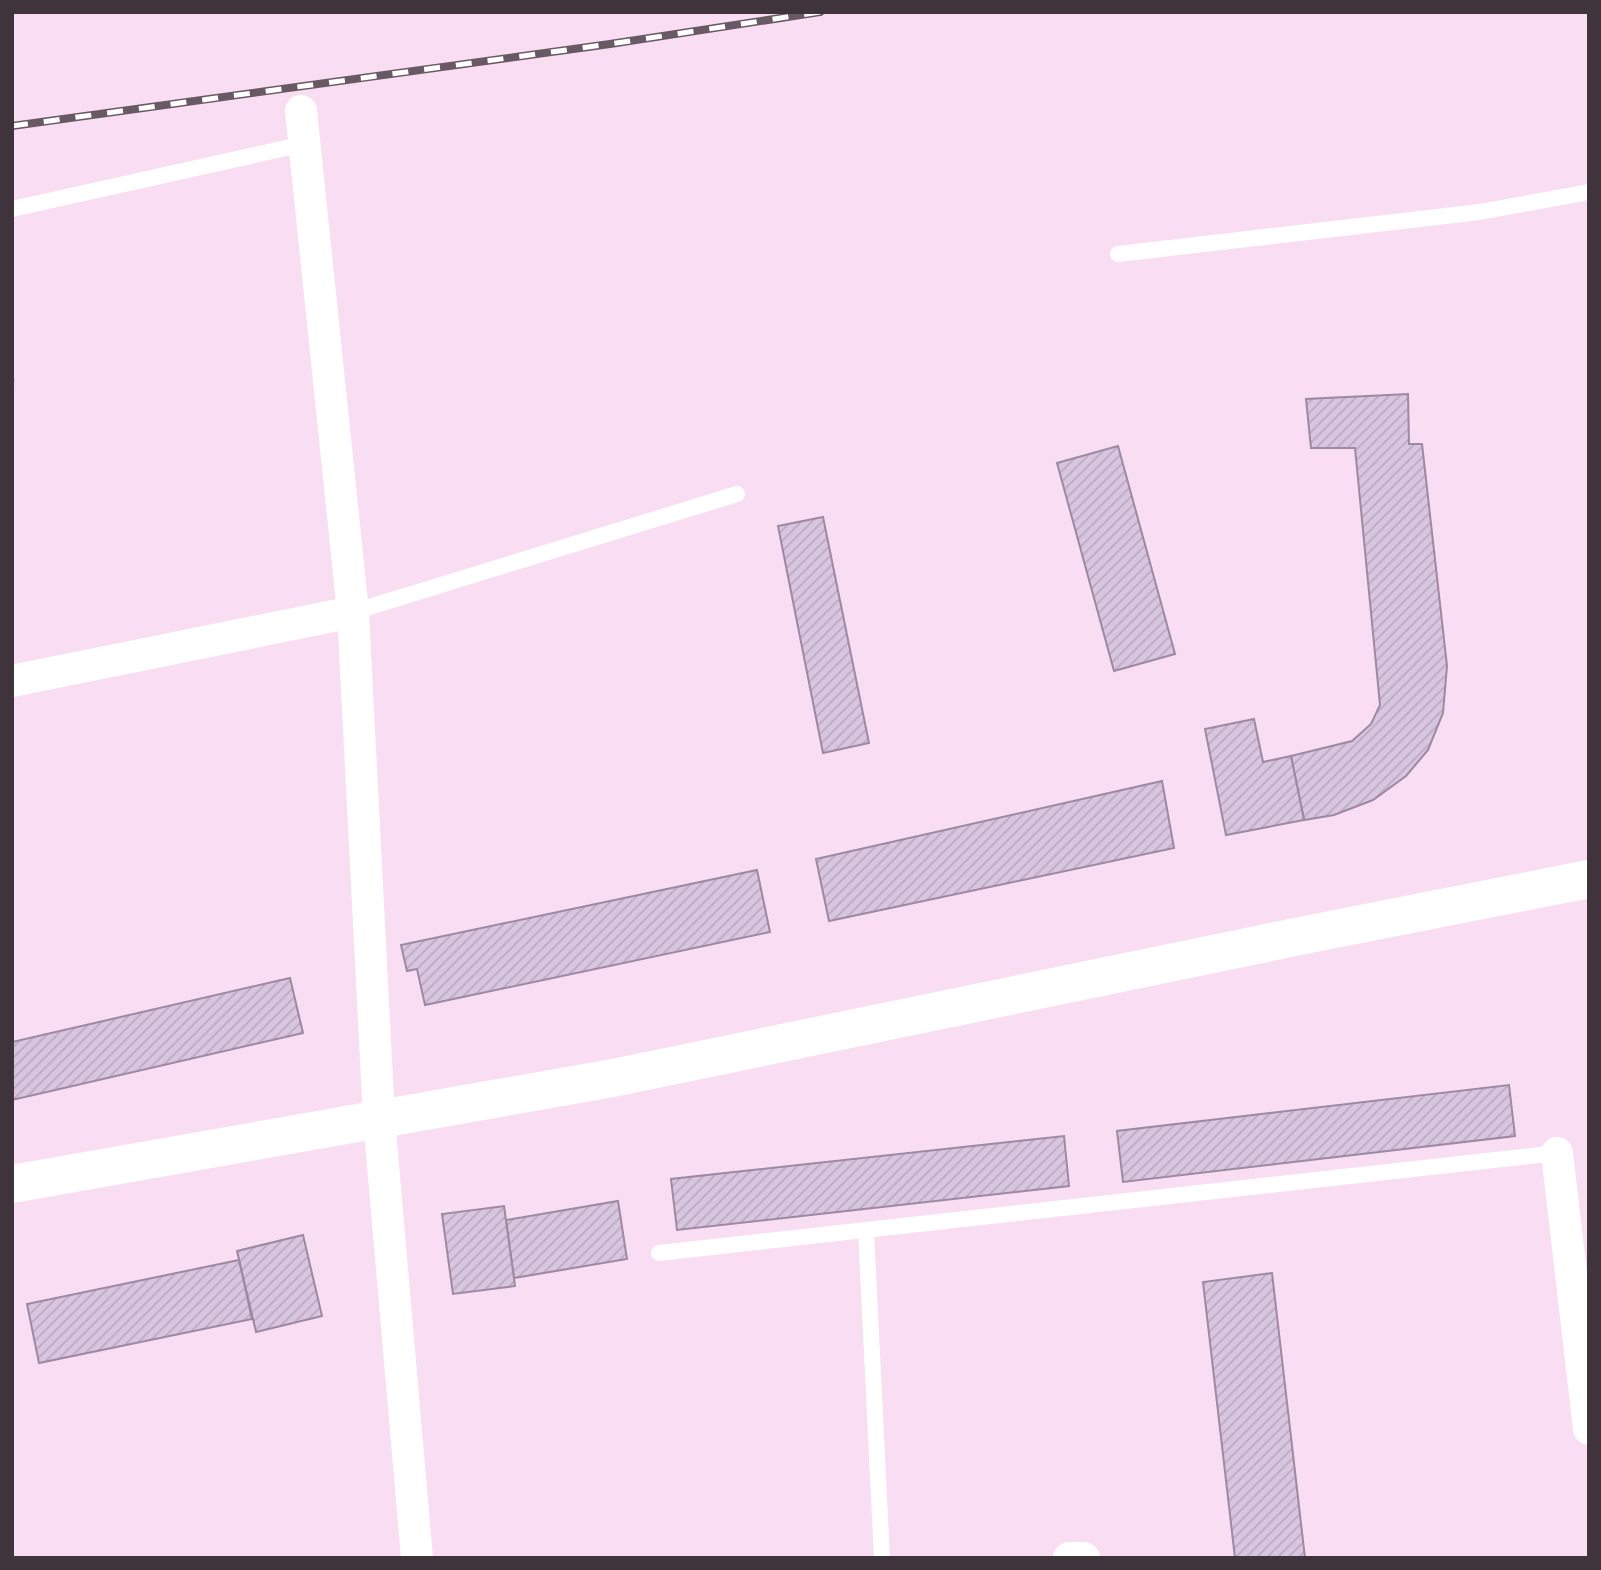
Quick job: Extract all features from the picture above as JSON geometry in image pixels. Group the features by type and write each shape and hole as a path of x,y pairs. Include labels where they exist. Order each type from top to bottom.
{"main road":[{"path":"12,1184 613,1078 1589,878"}],"street":[{"path":"301,111 353,612 379,1119 417,1558"},
{"path":"12,681 353,612"},
{"path":"1557,1153 1589,1430"},
{"path":"1069,1558 1084,1558"}],"lane":[{"path":"12,209 304,144"},
{"path":"1118,254 1480,212 1589,192"},
{"path":"353,612 737,494"},
{"path":"659,1253 1557,1153"},
{"path":"866,1231 882,1558"}],"path":[{"path":"12,378 12,387"}],"building":[{"path":"1408,394 1409,444 1422,444 1447,666 1443,713 1428,750 1406,776 1373,800 1334,815 1304,820 1291,756 1352,741 1371,724 1380,705 1355,448 1311,448 1306,399"},
{"path":"1118,446 1175,654 1114,671 1057,463"},
{"path":"823,517 869,743 823,753 778,526"},
{"path":"1254,719 1263,762 1291,756 1304,820 1226,835 1205,729"},
{"path":"1162,781 1174,848 829,921 816,859"},
{"path":"757,870 770,932 425,1005 417,969 407,971 401,945"},
{"path":"290,978 303,1033 12,1100 12,1042"},
{"path":"1509,1085 1515,1136 1123,1182 1117,1131"},
{"path":"1064,1136 1069,1186 677,1230 671,1179"},
{"path":"618,1201 627,1259 514,1278 506,1220"},
{"path":"504,1206 515,1286 453,1294 442,1214"},
{"path":"303,1235 322,1316 256,1332 237,1251"},
{"path":"239,1260 252,1319 39,1363 27,1304"},
{"path":"1272,1273 1305,1558 1235,1558 1203,1282"}],"railway":[{"path":"12,126 610,44 820,12"}]}
